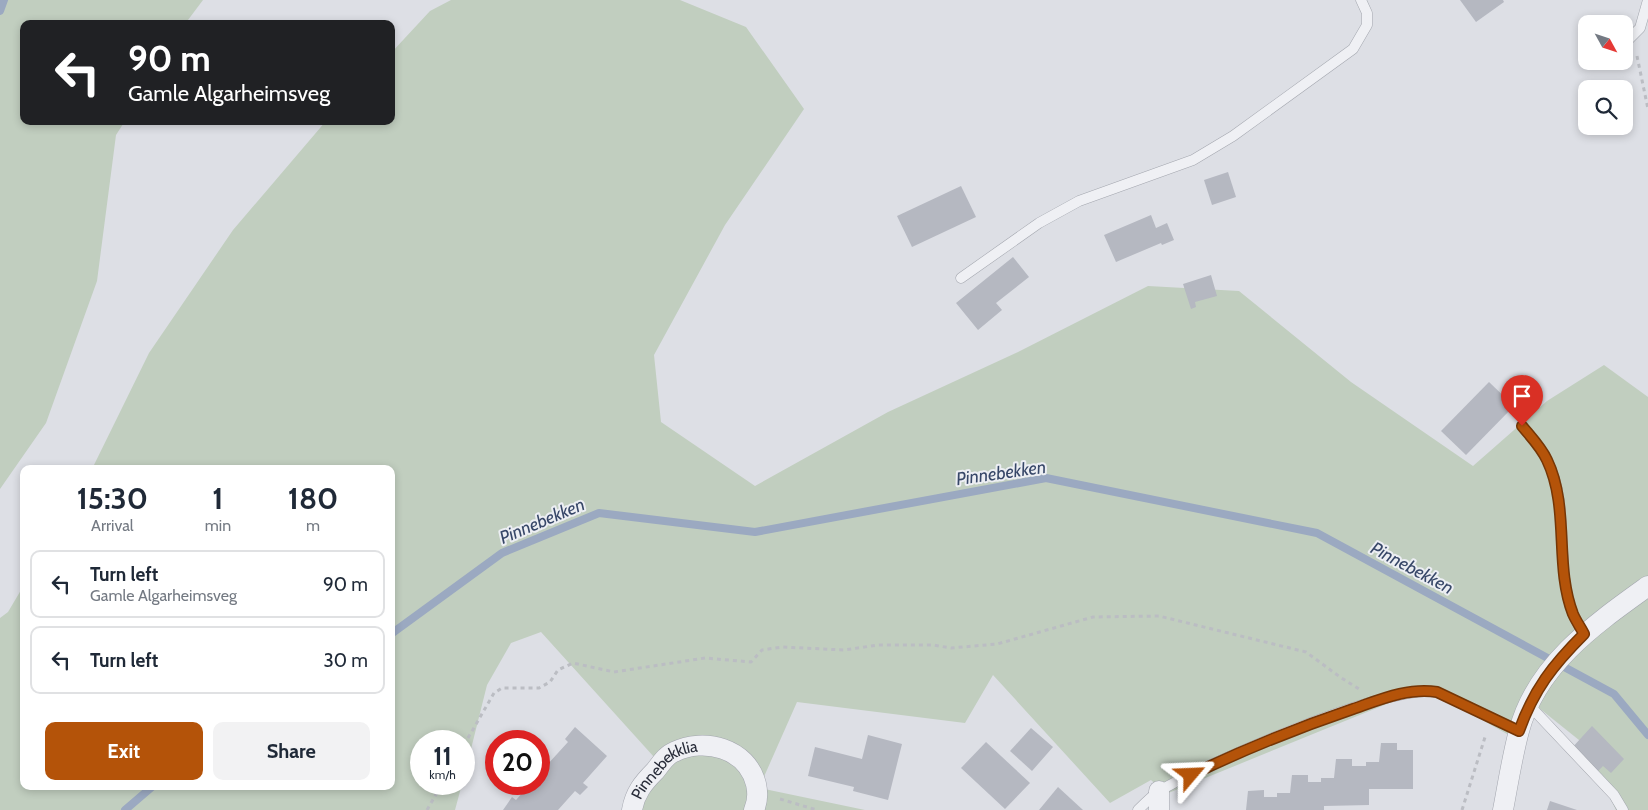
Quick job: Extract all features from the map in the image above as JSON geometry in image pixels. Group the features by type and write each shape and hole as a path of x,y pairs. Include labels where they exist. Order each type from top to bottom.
{"street":[{"path":"1503,810 1519,731 1529,705 1545,676 1584,634 1648,586"},
{"name":"Pinnebekklia","path":"632,810 640,787 671,753 683,748 703,746 723,748 735,753 747,765 756,801"}],"lane":[{"path":"961,278 1039,223 1078,201 1175,168 1193,160 1233,136 1353,49 1367,25 1367,13 1361,0"},
{"path":"1634,36 1640,28 1648,0"},
{"path":"1522,426 1540,448 1553,477 1561,516 1568,593 1573,614 1584,634"},
{"path":"1138,810 1159,800 1222,760 1307,725 1396,694 1429,690 1452,697 1519,731"},
{"path":"1529,705 1614,795 1623,810"}],"path":[{"path":"1634,36 1648,109"},
{"path":"473,730 494,693 502,688 539,688 550,682 558,670 573,664 614,672 705,658 752,662 762,650 782,647 844,650 878,645 933,645 951,648 997,644 1092,617 1159,616 1306,652 1340,678 1379,700"},
{"path":"1462,810 1493,717"},
{"path":"427,810 436,795"},
{"path":"756,801 817,810"}],"green space":[{"path":"0,0 203,0 188,20 20,20 20,125 122,125 116,135 97,281 46,423 0,489"},
{"path":"451,0 680,0 746,27 804,109 725,225 654,355 661,422 755,486 888,412 1018,352 1148,286 1239,291 1351,382 1473,466 1547,401 1604,365 1648,397 1648,810 1616,810 1584,744 1534,704 1507,734 1426,688 1166,794 1151,780 1110,803 993,675 965,723 797,702 759,788 865,810 632,810 654,757 541,632 511,643 487,685 475,733 475,730 410,730 410,795 459,795 455,810 0,810 0,618 8,612 20,592 20,790 395,790 395,465 94,465 149,353 233,230 323,125 395,125 395,49 430,11"}],"building":[{"path":"1460,0 1503,0 1504,2 1476,22"},
{"path":"1228,172 1236,197 1212,205 1204,180"},
{"path":"961,186 976,217 912,247 897,216"},
{"path":"1151,215 1156,228 1167,223 1174,240 1162,245 1161,243 1116,262 1104,235"},
{"path":"1013,257 1029,277 996,303 1002,310 978,330 956,303"},
{"path":"1211,275 1217,296 1195,302 1196,307 1191,309 1183,284"},
{"path":"1489,382 1514,406 1466,455 1441,431"},
{"path":"1592,726 1624,759 1611,773 1603,766 1597,772 1571,749"},
{"path":"575,727 607,756 583,783 588,787 580,795 575,791 558,810 503,810 512,797 516,800 520,795 550,795 550,762 568,742 565,739"},
{"path":"1031,728 1053,747 1032,771 1010,751"},
{"path":"868,735 902,744 888,800 853,791 854,787 808,776 815,747 862,759"},
{"path":"986,742 1030,783 1005,809 961,768"},
{"path":"1381,743 1397,743 1397,750 1413,750 1413,789 1369,789 1369,805 1324,806 1324,810 1246,810 1248,791 1264,790 1264,797 1277,797 1277,793 1290,793 1292,775 1308,775 1308,782 1321,782 1321,778 1334,778 1336,759 1352,759 1352,766 1366,766 1366,762 1379,762"},
{"path":"1058,787 1083,810 1039,810"},
{"path":"1550,801 1577,810 1547,810"}],"waterway":[{"path":"0,11 4,0"},
{"name":"Pinnebekken","path":"395,631 502,553 599,513 755,532 1046,478 1317,533 1614,694 1648,735"},
{"name":"Pinnebekken","path":"125,810 148,790"}],"route":[{"path":"1191,775 1222,760 1307,725 1396,694 1429,690 1437,692 1452,697 1519,731 1534,692 1545,676 1584,634 1573,614 1568,593 1561,516 1553,477 1548,462 1540,448 1522,426"}]}
